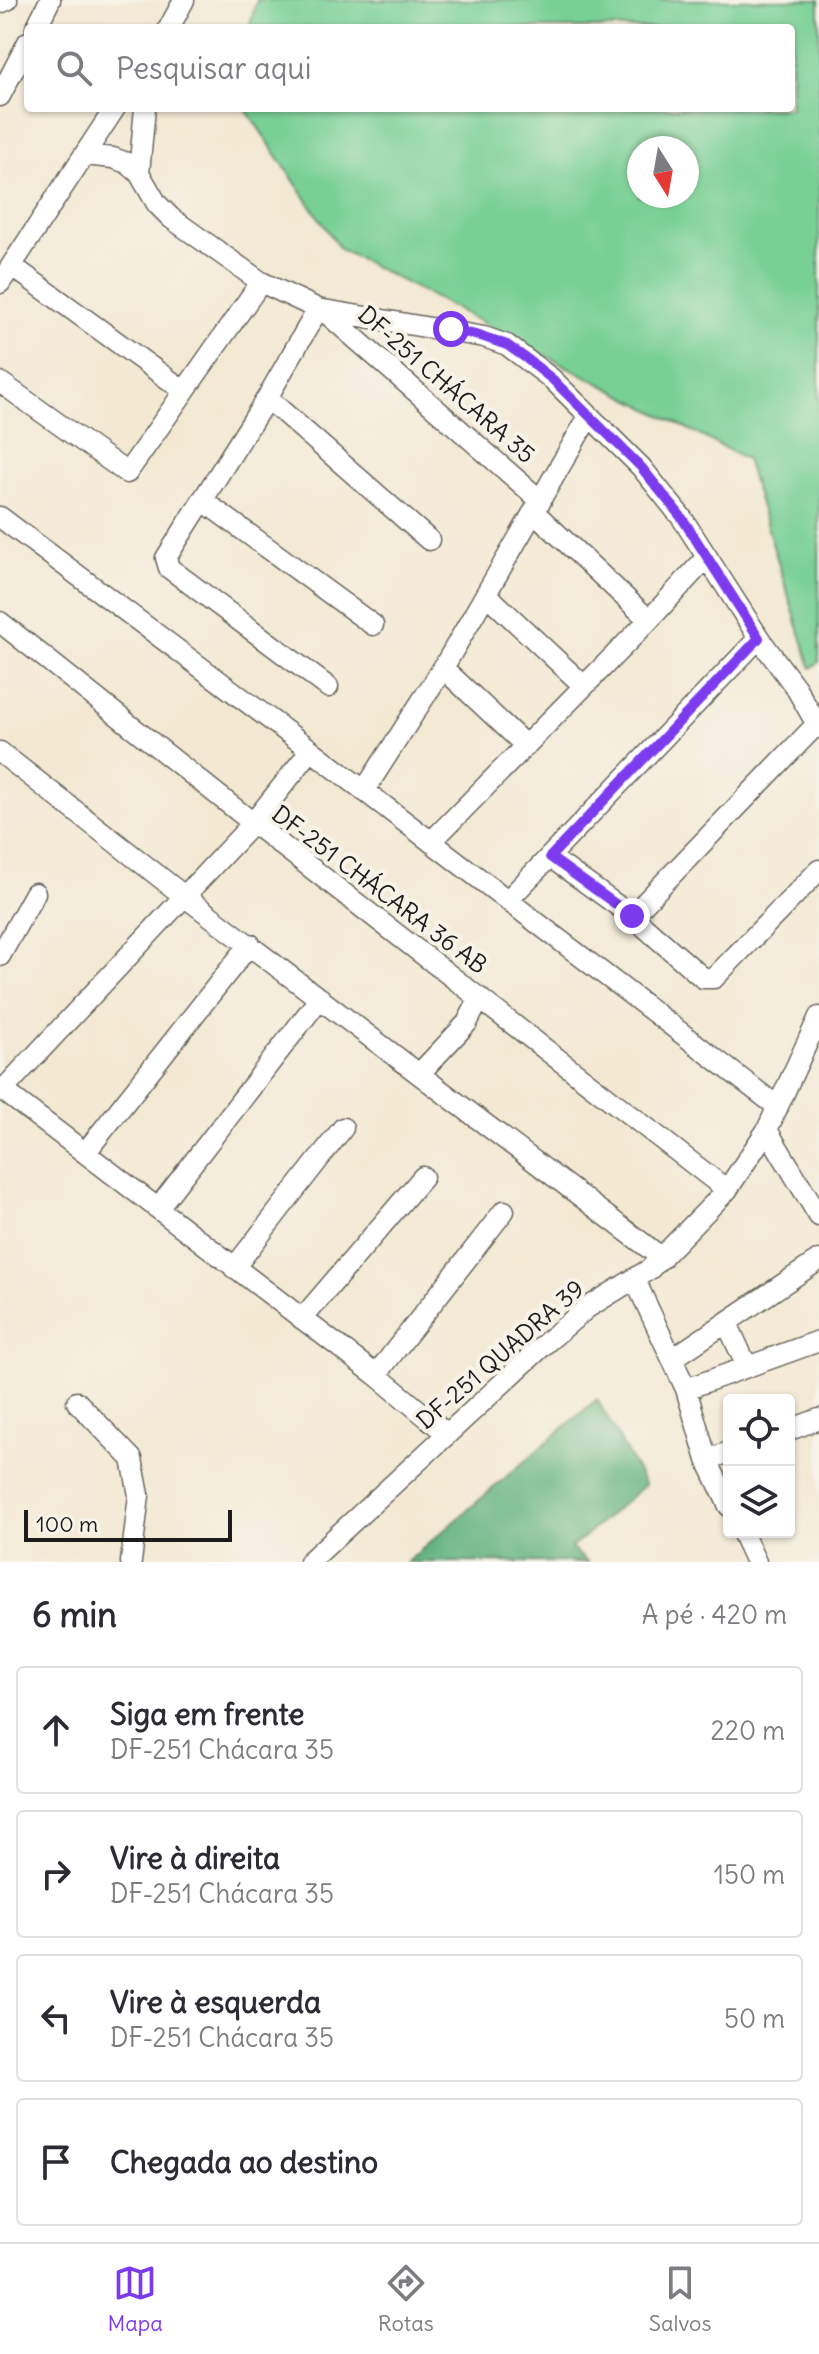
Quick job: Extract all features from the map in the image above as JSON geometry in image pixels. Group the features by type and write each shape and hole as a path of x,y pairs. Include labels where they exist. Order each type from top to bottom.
{"street":[{"path":"0,3 7,0"},
{"path":"38,24 50,0"},
{"path":"171,24 184,0"},
{"path":"0,96 24,50"},
{"path":"112,112 6,274 183,390"},
{"path":"139,173 145,112"},
{"path":"84,155 127,163 139,173 157,204 171,218 261,282 321,310 167,553 169,568 328,687"},
{"path":"0,382 127,473 261,282"},
{"name":"DF-251 CHÁCARA 35","path":"321,310 451,329 484,337 507,345 552,379 641,467 682,518 818,726 632,916"},
{"name":"DF-251 CHÁCARA 35","path":"321,310 538,507 649,620"},
{"path":"267,398 429,540"},
{"name":"DF-251 CHÁCARA 35","path":"364,791 443,668 589,416"},
{"path":"202,500 373,625"},
{"path":"0,517 778,1107"},
{"path":"431,842 707,557"},
{"path":"486,594 584,686"},
{"path":"0,622 253,823 311,750"},
{"path":"508,900 759,638"},
{"path":"443,668 526,746"},
{"path":"0,752 184,896 662,1258"},
{"name":"DF-251 CHÁCARA 36 AB","path":"1,1089 253,823 727,1190"},
{"path":"550,857 632,916 703,978 714,978 819,870"},
{"path":"0,956 35,893"},
{"path":"85,1153 250,944"},
{"path":"158,1208 320,998"},
{"path":"419,1074 467,1023 480,998"},
{"name":"DF-251 QUADRA 39","path":"309,1562 446,1433 587,1308 635,1280 662,1258 727,1190 767,1130 819,1017"},
{"path":"1,1089 376,1375 446,1433"},
{"path":"234,1268 343,1128"},
{"path":"767,1130 819,1216"},
{"path":"302,1319 423,1177"},
{"path":"376,1375 504,1211"},
{"path":"672,1359 819,1260"},
{"path":"635,1280 686,1389 707,1460 723,1493"},
{"path":"727,1323 747,1367"},
{"path":"686,1389 819,1341"},
{"path":"77,1402 132,1459 139,1495 131,1562"},
{"path":"795,1428 819,1419"},
{"path":"707,1460 723,1454"},
{"path":"745,1538 756,1562"}],"green space":[{"path":"257,0 819,0 819,662 811,668 746,459 340,249 248,112 795,112 795,24 250,24"},
{"path":"597,1399 645,1485 571,1548 587,1562 407,1562"}],"route":[{"path":"451,329 507,345 527,359 552,379 641,467 682,518 759,638 550,857 632,916"}]}
